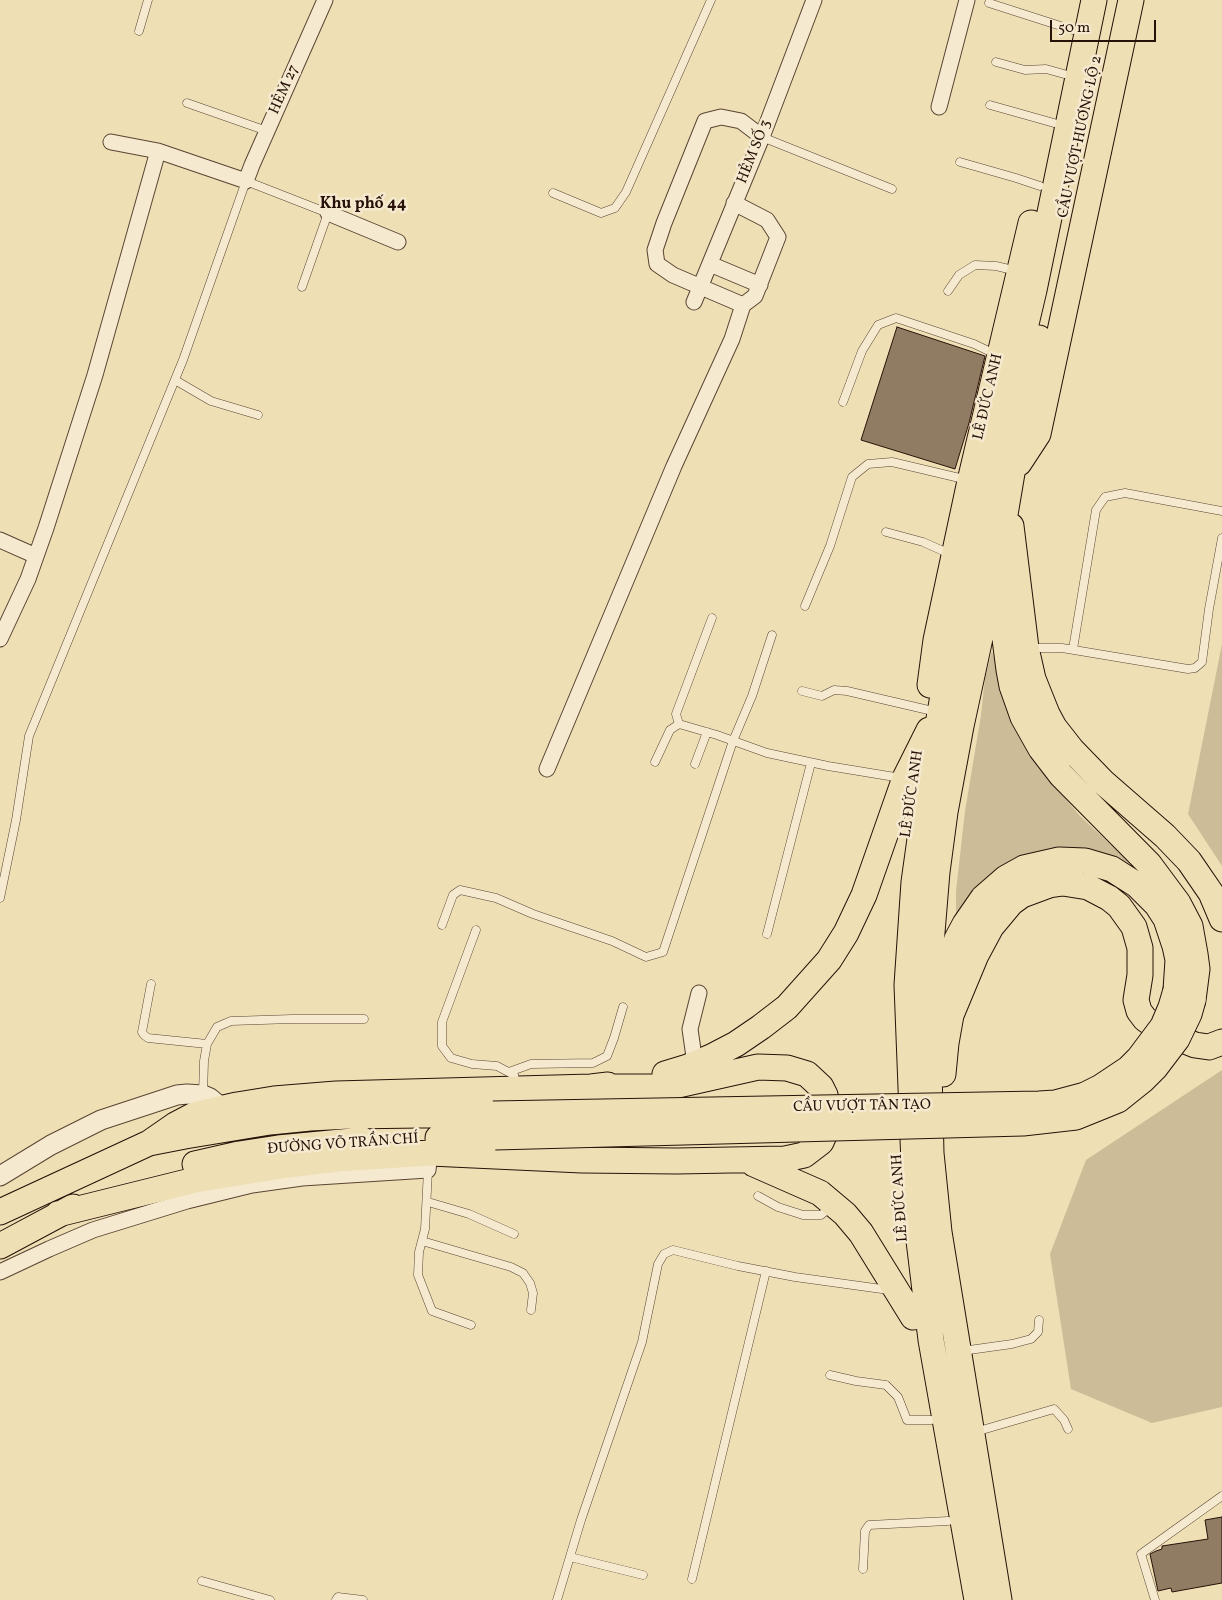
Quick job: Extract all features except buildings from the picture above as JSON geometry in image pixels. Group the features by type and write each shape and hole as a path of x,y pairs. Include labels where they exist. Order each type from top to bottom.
{"highway":[{"name":"LÊ ĐỨC ANH","path":"1011,1600 969,1350 939,1232 931,1153 928,969 945,812 965,707 999,550 1010,482 1016,405 1037,269 1040,186 1080,0"},
{"name":"CẦU VƯỢT HƯƠNG LỘ 2","path":"1037,269 1094,0"},
{"name":"LÊ ĐỨC ANH","path":"1126,0 1038,434 1010,482 1016,649 1030,669 1038,695 1054,727 1063,740 1103,782 1165,836 1189,861 1211,893 1222,919"},
{"name":"CẦU VƯỢT HƯƠNG LỘ 2","path":"1037,269 1126,0"},
{"name":"LÊ ĐỨC ANH","path":"935,697 936,640 998,356 1037,269"},
{"name":"LÊ ĐỨC ANH","path":"977,1600 931,1340 915,1198 907,985 914,882 917,780 935,697 1016,405"},
{"path":"999,550 1002,609 1016,649 1012,686 1023,717 1041,749 1074,789 1149,864 1178,903 1190,926 1197,969 1184,995"},
{"path":"592,1087 658,1076 706,1059 736,1044 761,1027 787,1006 810,983 829,960 846,933 917,780 920,747 935,697"},
{"name":"LÊ ĐỨC ANH","path":"920,747 908,829 896,978 895,1077 900,1215 913,1317 961,1600"},
{"path":"494,1125 1023,1123 1076,1117 1118,1100 1155,1068 1177,1039 1189,1014 1171,931 1157,905 1148,896 1124,876 1099,864 1072,860 1047,861 1024,868 1006,878 983,898 972,911 957,939 928,1028"},
{"path":"991,927 996,912 1006,894 1021,880 1047,861"},
{"name":"LÊ ĐỨC ANH","path":"999,1600 951,1278 943,1100 946,1043 951,1015 959,994 991,927 1011,903 1036,888 1063,883 1088,887 1119,906 1134,926 1138,936 1140,959 1136,1000 1139,1010 1145,1019 1165,1033 1195,1045 1209,1047 1222,1042"},
{"path":"58,1214 195,1180 338,1159 429,1162 582,1160 677,1162 785,1159 804,1155 821,1142 825,1134 829,1115 825,1095 814,1080 799,1071 787,1068 766,1067 742,1070 669,1087 592,1087 513,1080 274,1099 212,1102 149,1143"},
{"name":"ĐƯỜNG VÕ TRẦN CHÍ","path":"0,1212 149,1143 270,1122 310,1118 349,1116 494,1125"},
{"name":"ĐƯỜNG VÕ TRẦN CHÍ","path":"0,1246 58,1214 110,1191 154,1176 238,1154 321,1143 373,1140 494,1125"},
{"path":"744,1160 820,1193 845,1214 861,1233 913,1317"}],"street":[{"name":"HẺM 27","path":"246,181 324,0"},
{"name":"HẺM SỐ 3","path":"694,302 762,137 814,0"},
{"path":"938,107 967,0"},
{"path":"744,305 673,275 657,264 655,250 705,122 721,116 741,122 762,137"},
{"path":"111,142 158,151 246,181"},
{"path":"0,639 28,579 95,375 158,151"},
{"path":"547,770 674,466 732,340 744,305 755,296 760,285 778,237 766,220 734,203"},
{"path":"328,213 398,242"},
{"path":"710,264 760,285"},
{"path":"0,540 36,556"},
{"path":"699,993 690,1029 692,1049 706,1059"},
{"path":"0,1176 51,1145 101,1120 177,1095 196,1094 212,1102"},
{"path":"0,1272 92,1230 187,1201 252,1185 429,1162"}],"lane":[{"path":"138,31 148,0"},
{"path":"553,193 601,213 615,208 626,192 711,0"},
{"path":"988,2 1073,30"},
{"path":"996,62 1025,70 1046,69 1064,74"},
{"path":"187,103 267,131"},
{"path":"990,105 1054,123"},
{"path":"762,137 892,189"},
{"path":"960,162 1040,186"},
{"path":"0,898 16,820 29,736 175,380 246,181 328,213 302,287"},
{"path":"948,291 960,275 975,265 1037,269"},
{"path":"844,402 866,344 878,325 896,318 974,344 998,356"},
{"path":"175,380 211,401 258,415"},
{"path":"805,606 830,546 852,477 868,464 892,462 970,480"},
{"path":"1073,649 1096,510 1105,496 1125,493 1222,511"},
{"path":"886,532 923,542 954,556"},
{"path":"1016,649 1073,649 1188,669 1194,668 1202,662 1209,609 1222,538"},
{"path":"679,724 676,714 712,618"},
{"path":"442,925 453,895 460,890 496,898 533,914 612,941 646,957 663,952 772,635"},
{"path":"802,691 822,696 834,690 935,697"},
{"path":"655,762 670,730 679,724 766,753 811,763 917,780"},
{"path":"695,764 707,732"},
{"path":"768,934 811,763"},
{"path":"476,930 442,1022 442,1046 450,1058 472,1064 497,1066 513,1080 532,1064 593,1063 606,1056 614,1038 623,1006"},
{"path":"151,984 142,1032 144,1035 148,1038 207,1044"},
{"path":"212,1102 204,1061 207,1044 217,1027 231,1021 364,1019"},
{"path":"429,1162 426,1229 419,1252 418,1275 432,1311 470,1325"},
{"path":"758,1196 778,1207 803,1215 821,1215 834,1205"},
{"path":"428,1202 469,1214 514,1234"},
{"path":"422,1241 511,1267 523,1273 530,1282 533,1293 531,1310"},
{"path":"557,1600 584,1510 642,1342 658,1264 664,1254 673,1250 795,1277 896,1290"},
{"path":"692,1579 766,1271"},
{"path":"969,1350 1031,1340 1038,1332 1039,1320"},
{"path":"830,1375 886,1385 898,1397 907,1420 931,1420"},
{"path":"982,1430 1054,1409 1064,1420 1068,1429"},
{"path":"1155,1600 1141,1554 1222,1496"},
{"path":"862,1569 865,1531 869,1525 948,1521"},
{"path":"570,1557 643,1575"},
{"path":"202,1581 270,1600"},
{"path":"336,1600 338,1597 363,1600"}],"shaded area":[{"path":"1222,644 1222,866 1188,814"},
{"path":"992,651 998,672 1054,785 1080,816 1141,873 1085,853 956,917 956,891 965,811 981,715 985,678"},
{"path":"1222,1070 1222,1407 1152,1423 1071,1389 1050,1254 1086,1160"}],"district":[{"name":"Khu phố 44","path":"363,205"}]}
